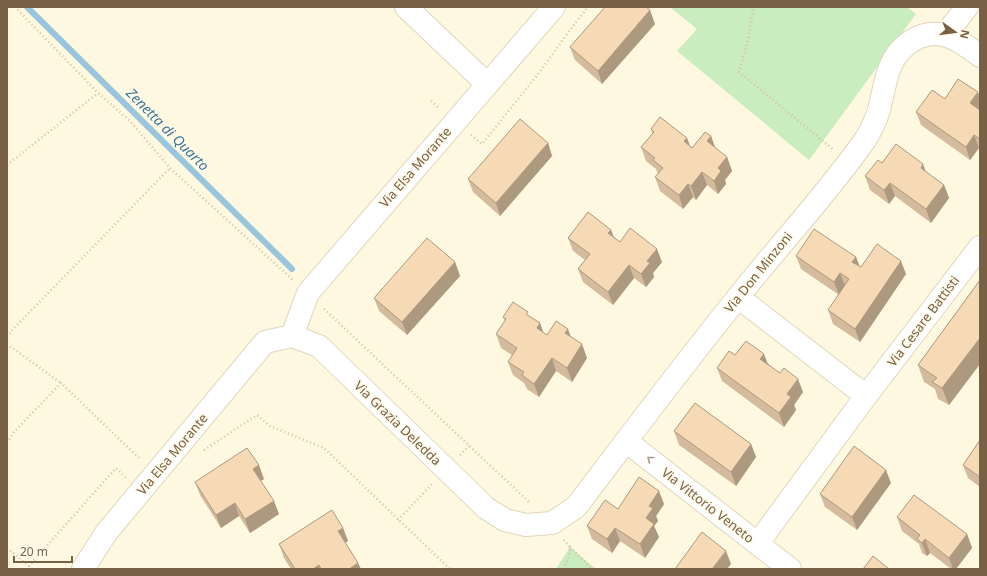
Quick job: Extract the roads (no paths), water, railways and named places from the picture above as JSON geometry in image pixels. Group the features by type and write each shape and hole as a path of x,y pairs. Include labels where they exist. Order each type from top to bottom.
{"street":[{"path":"406,7 487,84"},
{"name":"Via Elsa Morante","path":"83,569 106,533 266,342 292,336 308,293 554,7"},
{"path":"967,7 945,35 966,44 980,56"},
{"name":"Via Don Minzoni","path":"552,524 576,507 738,296 865,139 875,121 890,65 903,48 920,37 932,34 945,35"},
{"name":"Via Cesare Battisti","path":"758,543 866,396 980,247"},
{"path":"738,296 866,396"},
{"name":"Via Grazia Deledda","path":"292,336 319,346 486,508 505,520 526,525 552,524"},
{"name":"Via Vittorio Veneto","path":"626,441 790,569"}],"waterway":[{"name":"Zenetta di Quarto","path":"27,7 292,269"}]}
